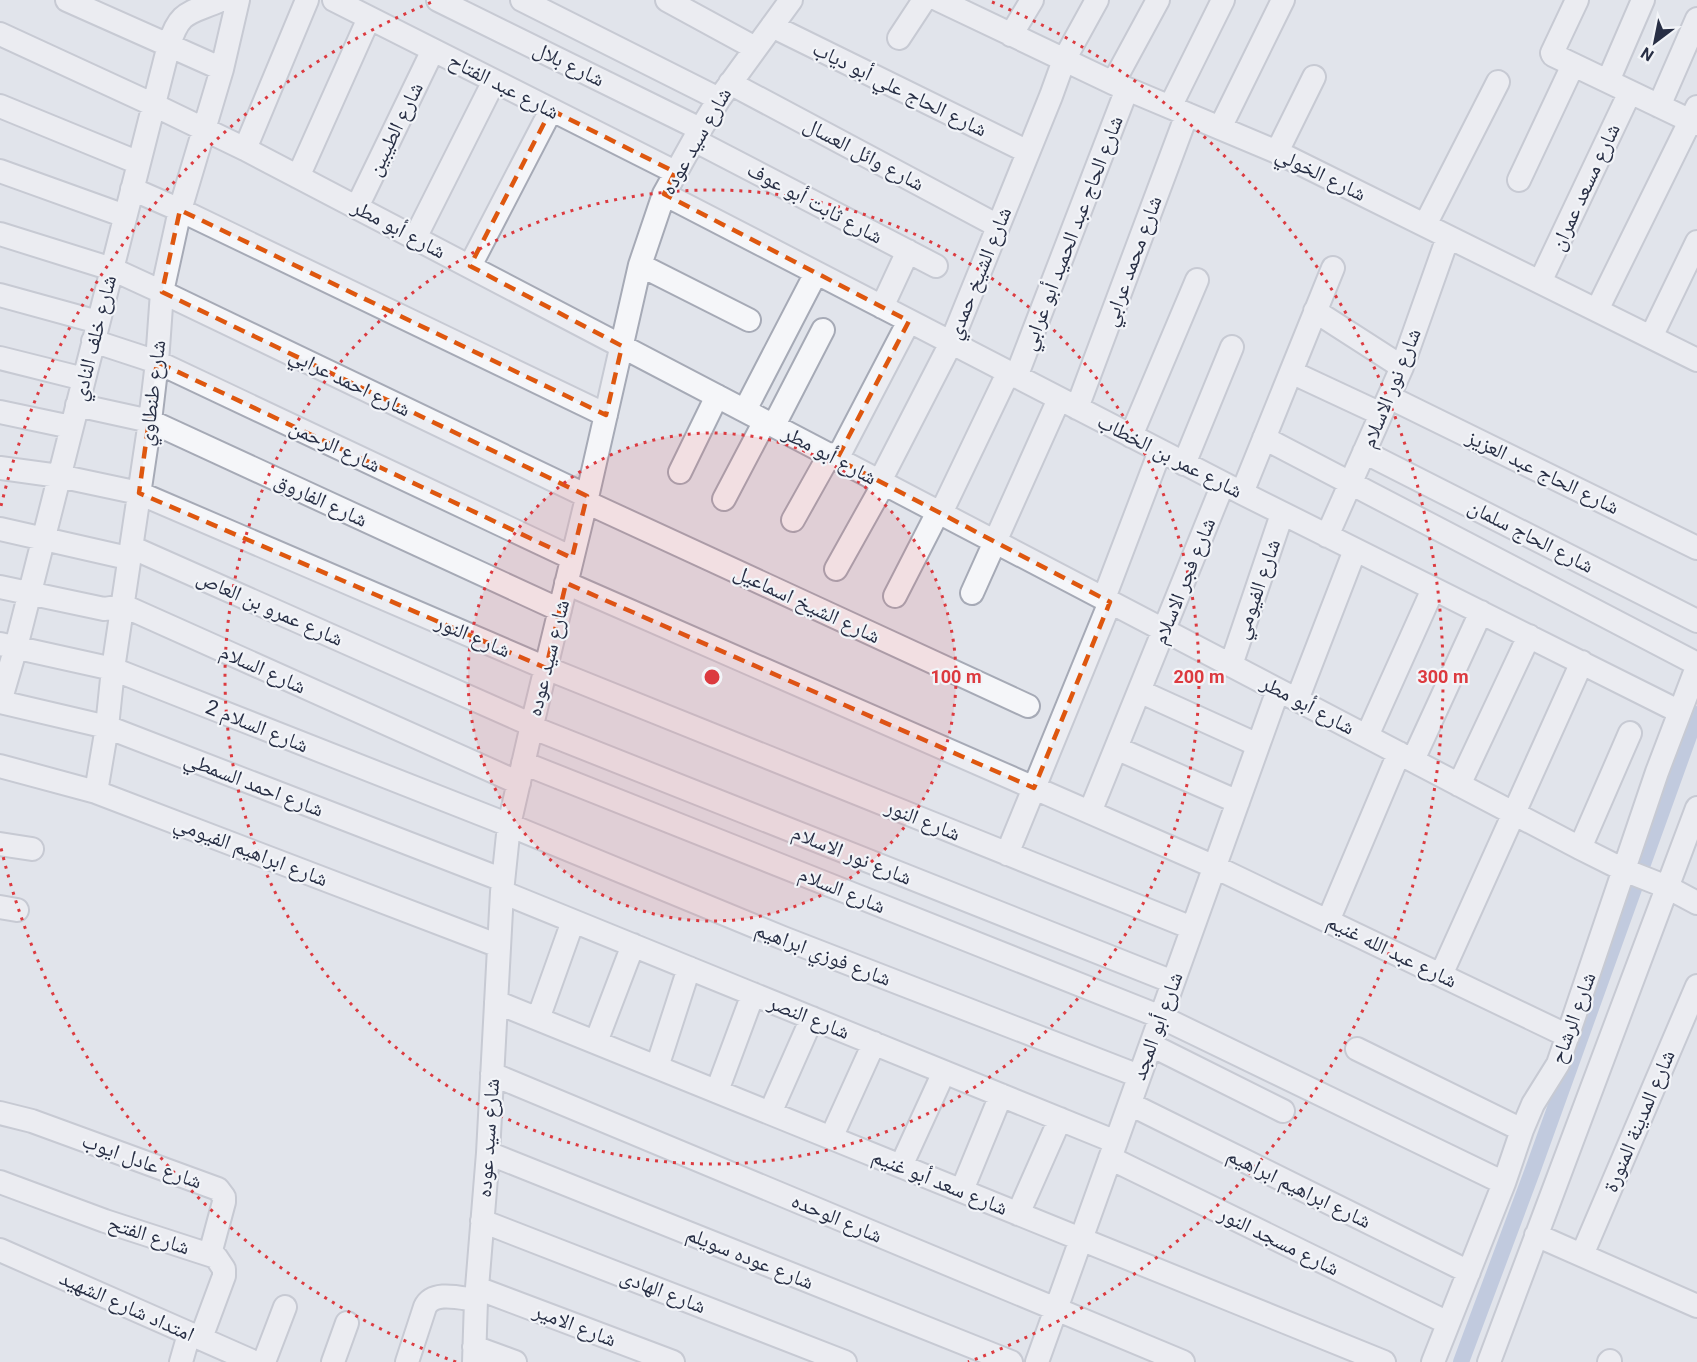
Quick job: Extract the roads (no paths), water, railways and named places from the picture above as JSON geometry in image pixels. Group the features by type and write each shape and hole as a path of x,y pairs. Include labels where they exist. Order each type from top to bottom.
{"street":[{"path":"67,0 222,69"},
{"name":"شارع خلف النادي","path":"0,702 8,645 29,594 174,28 187,14 221,0"},
{"name":"شارع طنطاوي","path":"96,792 150,421 162,292 180,210 222,69 238,0"},
{"path":"245,149 307,0"},
{"name":"شارع عبد الفتاح","path":"334,0 675,172"},
{"name":"شارع بلال","path":"438,0 697,134"},
{"path":"667,0 755,48"},
{"name":"شارع سيد عوده","path":"474,1354 476,1294 488,1153 502,886 509,825 532,726 640,265 664,194 697,134 725,91 791,0"},
{"path":"899,38 924,0"},
{"name":"شارع الخولي","path":"939,0 966,5 1011,35 1120,86 1277,152 1697,360"},
{"path":"1011,35 1032,0"},
{"name":"شارع الشيخ حمدي","path":"836,569 951,343 1064,60 1097,0"},
{"name":"شارع الحاج عبد الحميد أبو عرابي","path":"895,596 1012,375 1120,86 1158,0"},
{"name":"شارع محمد عرابي","path":"972,593 995,541 1068,404 1178,111 1223,0"},
{"path":"1220,128 1283,0"},
{"path":"1577,0 1552,53 1659,106 1695,118 1597,310"},
{"path":"1608,81 1643,0"},
{"name":"شارع وائل العسال","path":"527,1 725,91 998,226"},
{"path":"298,177 369,18"},
{"path":"1659,106 1697,20"},
{"name":"شارع الحاج علي أبو دياب","path":"772,26 1028,152"},
{"name":"شارع أبو مطر","path":"0,34 245,149 1580,848 1628,872 1661,884 1697,903"},
{"name":"شارع الطيبين","path":"357,207 433,50"},
{"path":"1519,180 1573,64"},
{"path":"1277,152 1314,76"},
{"path":"415,238 494,81"},
{"path":"1425,225 1498,82"},
{"name":"شارع مسعد عمران","path":"1540,282 1630,92"},
{"path":"0,106 139,163"},
{"path":"470,266 551,110"},
{"name":"شارع ثابت أبو عوف","path":"697,134 936,266"},
{"path":"0,171 126,216"},
{"path":"132,189 606,415"},
{"name":"شارع عمر بن الخطاب","path":"664,194 1282,514 1680,712"},
{"name":"شارع احمد عرابي","path":"0,234 112,269 587,499"},
{"name":"شارع نور الاسلام","path":"1327,536 1402,367 1448,237"},
{"path":"1651,337 1697,242"},
{"path":"882,307 908,251"},
{"path":"640,265 749,320"},
{"path":"1233,488 1264,438 1333,268"},
{"path":"745,410 816,273"},
{"path":"1131,436 1197,280"},
{"name":"شارع الرحمن","path":"0,294 96,332 572,558"},
{"path":"1316,311 1402,367"},
{"path":"793,520 833,457 909,321"},
{"path":"724,499 823,330"},
{"path":"1184,464 1232,347"},
{"path":"0,358 84,379"},
{"name":"شارع الحاج عبد العزيز","path":"1291,372 1385,406 1697,548"},
{"path":"680,472 717,396"},
{"name":"شارع الفاروق","path":"77,405 150,421 560,610"},
{"path":"0,412 71,427"},
{"path":"1264,438 1697,665"},
{"path":"1007,854 1107,600 1160,451"},
{"name":"شارع الحاج سلمان","path":"1364,452 1697,621"},
{"name":"شارع النور","path":"0,468 59,476 139,493 546,668 1192,928"},
{"name":"شارع فجر الاسلام","path":"1090,812 1164,630 1233,488"},
{"name":"شارع الشيخ اسماعيل","path":"587,499 1028,706"},
{"name":"شارع الفيومي","path":"1231,665 1282,514"},
{"name":"شارع عمرو بن العاص","path":"0,529 122,556 131,551 140,551 532,726"},
{"name":"شارع أبو المجد","path":"1037,1362 1258,745 1287,695 1355,550"},
{"name":"شارع عبد الله غنيم","path":"566,583 1215,867 1568,1036"},
{"name":"شارع السلام","path":"0,587 104,609 124,606 521,773 1161,1017 1504,1183"},
{"path":"1367,736 1434,589"},
{"path":"1328,921 1406,757 1481,612"},
{"path":"1459,785 1529,636"},
{"name":"شارع السلام 2","path":"8,645 113,669 509,825"},
{"path":"1441,975 1582,662"},
{"name":"شارع الرشاح","path":"1433,1362 1504,1183 1522,1130 1533,1104 1558,1064 1628,872 1657,772 1697,665"},
{"path":"1139,691 1258,745"},
{"name":"شارع احمد السمطي","path":"0,702 106,727 502,886"},
{"name":"شارع نور الاسلام","path":"532,726 1173,982"},
{"path":"1580,848 1630,733"},
{"path":"1116,748 1238,802"},
{"name":"شارع ابراهيم الفيومي","path":"0,766 96,792 499,946"},
{"name":"شارع الرشاح","path":"1489,1362 1661,884 1697,808"},
{"name":"شارع فوزي ابراهيم","path":"509,825 783,939 1139,1076"},
{"path":"0,844 32,849"},
{"name":"شارع النصر","path":"502,886 573,921 1060,1119 1113,1150"},
{"path":"538,1019 573,921"},
{"path":"596,1042 633,945"},
{"path":"657,1067 689,968"},
{"name":"شارع المدينة المنورة","path":"1582,1255 1697,986"},
{"path":"717,1091 753,994"},
{"name":"شارع سعد أبو غنيم","path":"496,1002 1384,1362"},
{"path":"770,1113 812,1018"},
{"path":"831,1138 874,1043"},
{"path":"1151,1045 1283,1111"},
{"path":"1357,1049 1522,1130"},
{"path":"901,1166 944,1072"},
{"name":"شارع الوحده","path":"492,1074 1183,1362"},
{"path":"962,1191 1001,1095"},
{"name":"شارع ابراهيم ابراهيم","path":"1130,1104 1468,1272"},
{"name":"شارع عادل ايوب","path":"0,1113 32,1121 219,1189 224,1202 210,1254"},
{"path":"1018,1214 1060,1119"},
{"name":"شارع مسجد النور","path":"1113,1150 1448,1323"},
{"name":"شارع عوده سويلم","path":"488,1153 1011,1362"},
{"name":"شارع الفتح","path":"0,1182 105,1221 216,1257 224,1269 224,1276 181,1362"},
{"name":"شارع الهادى","path":"482,1221 844,1362"},
{"path":"1536,1235 1696,1303"},
{"name":"امتداد شارع الشهيد","path":"0,1250 254,1361"},
{"name":"شارع الامير","path":"407,1362 424,1307 430,1300 439,1296 476,1294 673,1362"},
{"path":"254,1361 285,1307"},
{"path":"333,1362 346,1323"},
{"path":"474,1354 515,1362"}],"waterway":[{"path":"1461,1362 1697,714"}]}
